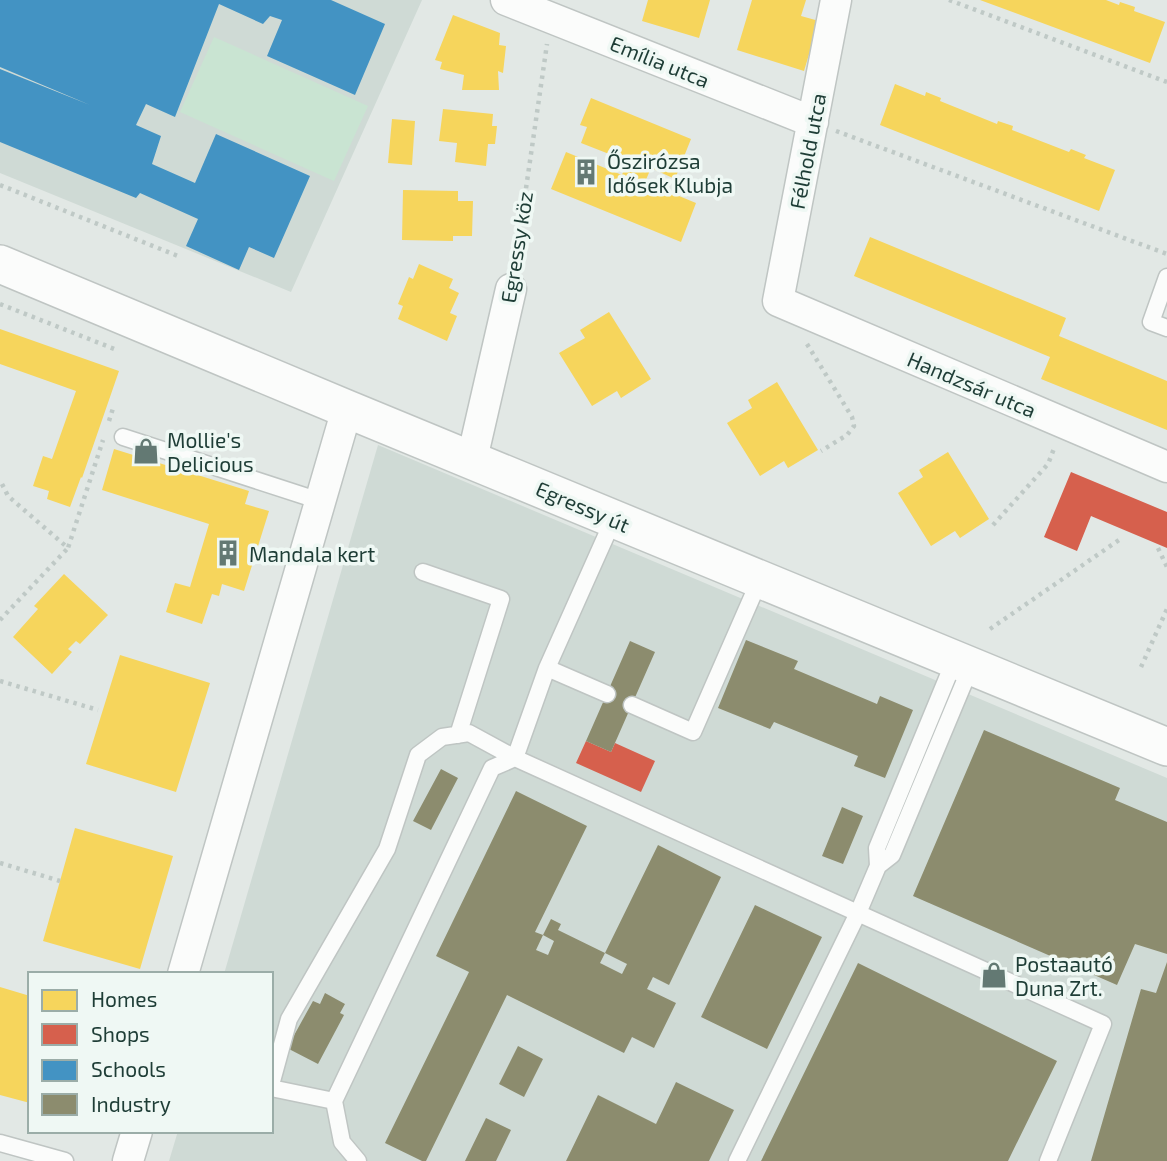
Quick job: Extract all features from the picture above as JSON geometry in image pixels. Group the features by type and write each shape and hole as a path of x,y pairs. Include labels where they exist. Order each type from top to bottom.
{"street":[{"name":"Emília utca","path":"506,0 813,122"},
{"name":"Félhold utca","path":"778,301 836,0"},
{"name":"Egressy út","path":"0,264 1167,747"},
{"name":"Egressy köz","path":"472,459 511,289"},
{"name":"Handzsár utca","path":"778,301 1167,467"},
{"path":"184,972 347,409"},
{"path":"128,1161 136,1133"}],"lane":[{"path":"1167,278 1150,321 1167,328"},
{"path":"123,437 320,501"},
{"path":"358,1161 342,1142 334,1101 492,768 515,758 547,668 614,518"},
{"path":"423,572 501,598 458,735"},
{"path":"632,705 693,732 760,579"},
{"path":"737,1161 858,913 878,866 877,848 963,663"},
{"path":"547,668 607,694"},
{"path":"273,1079 289,1019 387,849 418,755 442,737 469,733 515,758 1104,1024 1048,1161"},
{"path":"273,1087 334,1101"},
{"path":"0,1143 65,1161"}],"path":[{"path":"949,0 1167,82"},
{"name":"Egressy köz","path":"511,289 549,32"},
{"path":"813,122 1167,254"},
{"path":"0,185 178,256"},
{"path":"800,334 852,417 854,426 847,435 821,451"},
{"path":"0,620 68,548 114,405"},
{"path":"993,525 1048,464 1052,453"},
{"path":"1,483 8,496 68,548"},
{"path":"990,629 1119,540"},
{"path":"1158,548 1167,567"},
{"path":"1141,667 1167,609"},
{"path":"0,681 98,710"},
{"path":"0,863 60,881"}],"shaded area":[{"path":"0,0 422,0 291,292 0,173"},
{"path":"378,445 1167,778 1167,1161 169,1161 177,1133 273,1133 273,972 225,972"}],"green space":[{"path":"214,37 368,106 334,181 180,112"}],"building: Homes":[{"path":"648,0 710,0 699,38 642,21"},
{"path":"752,0 806,0 801,16 819,21 804,71 737,50"},
{"path":"980,0 1106,0 1135,7 1134,11 1165,22 1150,63"},
{"path":"453,15 500,33 499,45 506,46 503,73 498,71 499,90 462,90 464,75 440,69 442,62 435,60"},
{"path":"895,84 925,96 926,92 941,98 940,101 997,124 998,121 1013,126 1012,130 1069,152 1071,149 1086,155 1084,158 1115,170 1099,211 880,125"},
{"name":"Őszirózsa Idősek Klubja","path":"591,98 691,139 675,179 651,168 645,182 696,203 681,242 551,189 566,152 622,175 627,161 581,143 587,127 580,125"},
{"path":"443,109 493,114 492,126 497,126 495,144 488,144 486,166 455,162 457,143 439,141"},
{"path":"392,119 415,121 412,165 388,163"},
{"path":"403,190 458,191 458,201 473,201 472,236 453,236 453,241 402,240"},
{"path":"870,237 1066,318 1059,336 1167,381 1167,430 1041,379 1050,357 854,276"},
{"path":"419,264 453,279 449,288 459,293 450,313 457,316 447,341 398,319 403,306 398,304 409,277 413,279"},
{"path":"609,312 651,379 621,398 617,391 592,406 559,353 585,338 580,330"},
{"path":"0,329 119,371 70,507 47,499 49,491 33,486 43,456 52,459 76,391 0,364"},
{"path":"777,382 818,450 788,468 784,461 760,476 727,423 752,408 748,400"},
{"name":"Mandala kert","path":"114,449 249,491 245,504 269,511 244,591 222,584 219,596 212,594 202,624 166,612 175,583 190,587 209,524 102,490"},
{"path":"948,452 989,519 960,538 955,531 931,546 898,493 923,477 919,470"},
{"path":"64,574 108,615 80,644 76,641 68,649 72,652 52,674 13,637 38,609 34,606"},
{"path":"120,655 210,683 176,792 86,764"},
{"path":"75,828 173,856 140,969 43,941"},
{"path":"0,987 28,995 28,1102 0,1095"}],"building: Shops":[{"path":"1071,472 1167,512 1167,548 1091,516 1077,551 1044,537"},
{"path":"586,741 611,752 615,743 655,761 641,792 576,763"}],"building: Schools":[{"path":"0,0 331,0 385,24 355,95 267,56 282,20 270,16 263,24 219,4 175,117 146,104 136,125 161,136 152,164 195,183 216,134 310,176 274,258 249,247 239,270 186,246 198,219 140,193 136,198 0,142 0,69 90,105 0,67"}],"building: Industry":[{"path":"746,640 798,661 794,669 877,704 880,696 913,710 885,778 854,766 858,756 774,722 770,729 718,708"},
{"path":"630,641 655,652 611,752 586,741"},
{"path":"984,730 1120,788 1115,800 1167,822 1167,954 1135,944 1117,985 913,896"},
{"path":"441,769 458,778 431,830 413,821"},
{"path":"516,791 587,826 535,932 543,935 551,919 561,924 558,930 605,953 658,845 721,877 669,985 653,977 647,989 676,1003 654,1048 632,1037 624,1053 507,995 426,1161 422,1161 385,1143 469,972 436,956","holes":["543,935 554,941 548,955 536,950","605,953 627,964 622,974 600,963"]},
{"path":"842,807 863,816 843,864 822,856"},
{"path":"755,905 822,937 767,1049 701,1017"},
{"path":"1167,962 1167,1161 1091,1161 1141,989 1156,993"},
{"path":"858,963 1057,1061 1008,1161 761,1161"},
{"path":"325,993 345,1004 340,1013 344,1015 318,1064 287,1048 313,1001 320,1004"},
{"path":"518,1046 543,1059 524,1097 499,1084"},
{"path":"676,1082 734,1110 709,1161 566,1161 598,1095 656,1124"},
{"path":"486,1118 511,1130 496,1161 465,1161"}],"place":[{"name":"Őszirózsa Idősek Klubja","path":"586,172"},
{"name":"Mollie's Delicious","path":"146,451"},
{"name":"Mandala kert","path":"228,553"},
{"name":"Postaautó Duna Zrt.","path":"994,975"}]}
